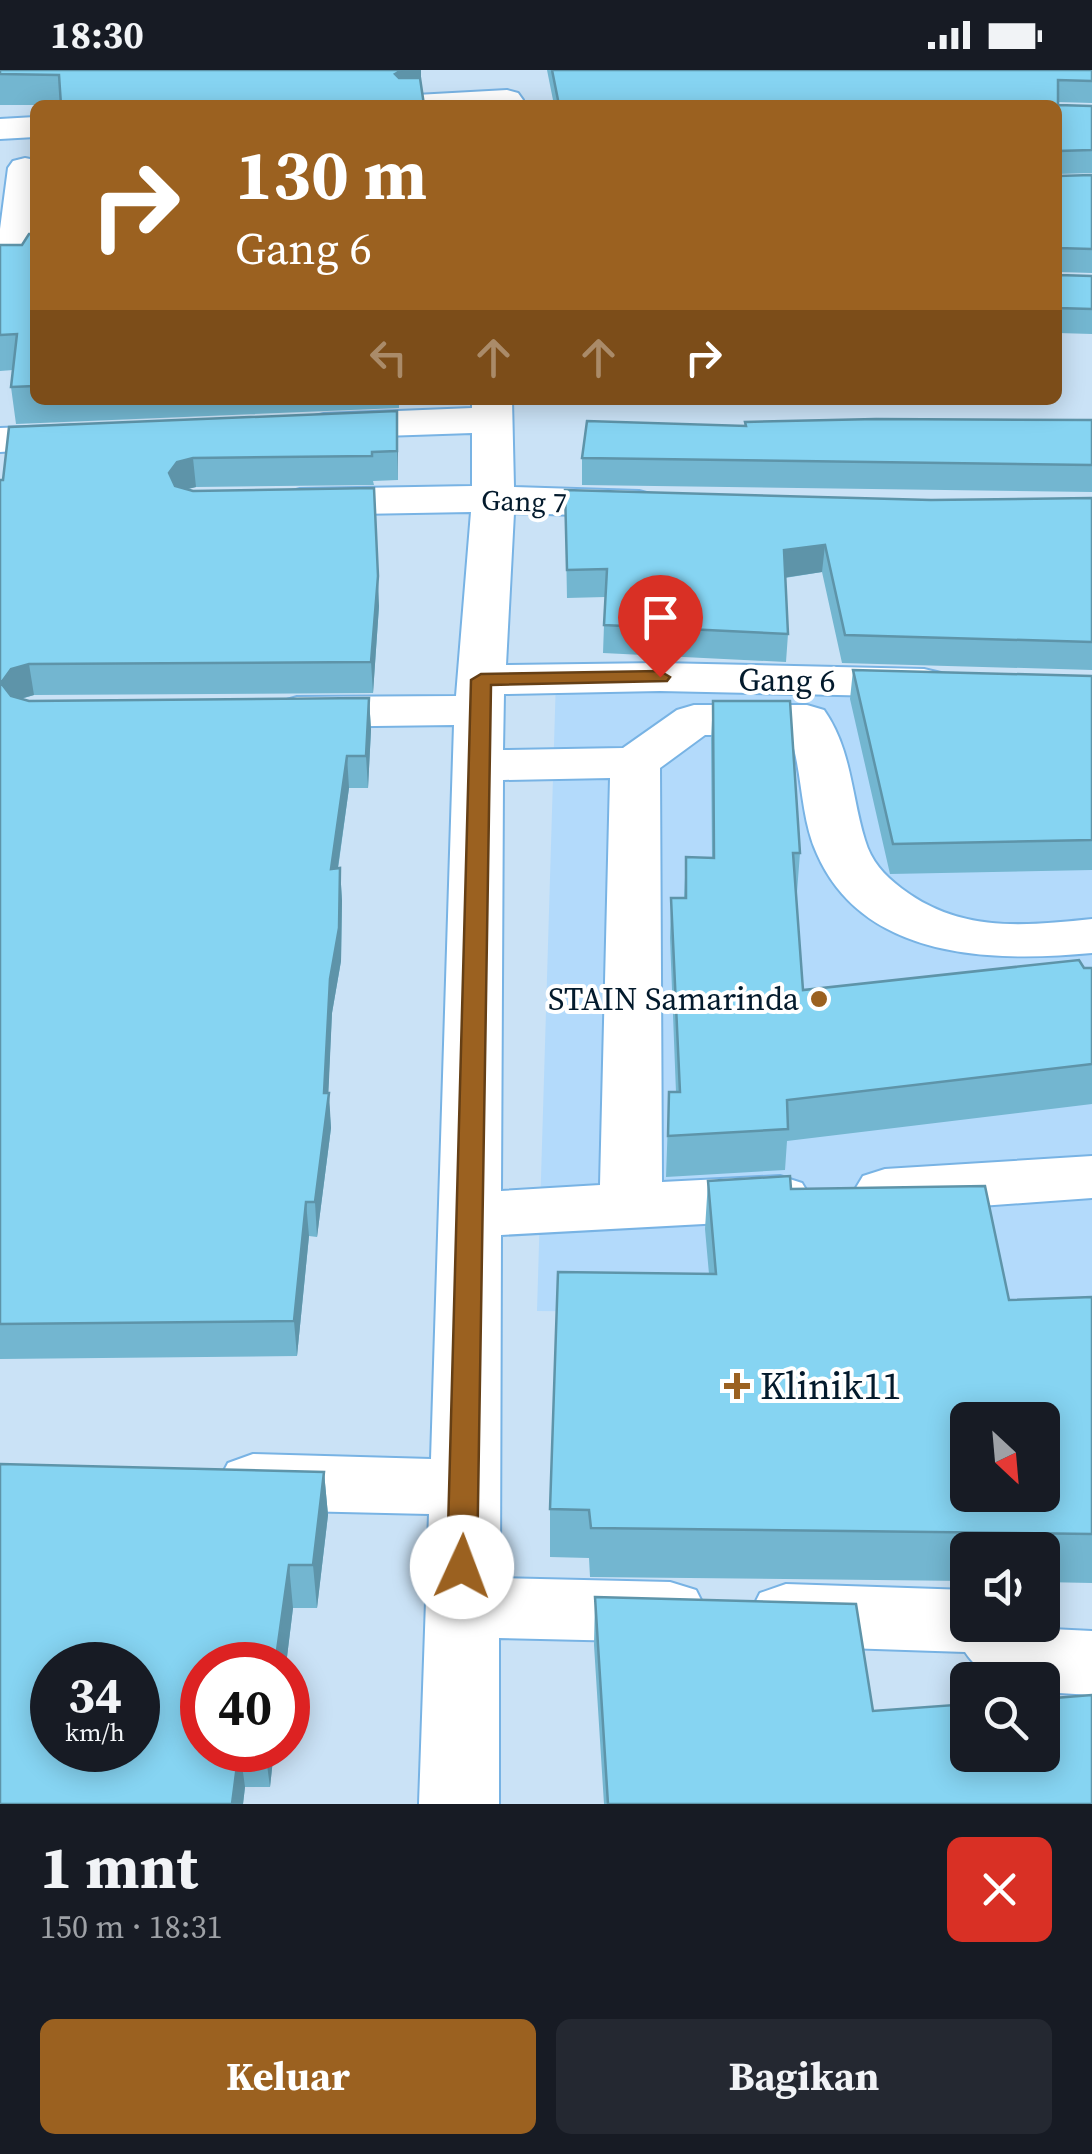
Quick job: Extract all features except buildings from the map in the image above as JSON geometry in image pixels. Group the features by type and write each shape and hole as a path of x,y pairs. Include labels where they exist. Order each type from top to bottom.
{"street":[{"path":"451,100 508,92"},
{"path":"0,129 30,127"},
{"path":"16,268 25,168"},
{"path":"278,428 492,410 493,499 480,718 459,1804"},
{"path":"0,440 119,435"},
{"name":"Gang 7","path":"255,503 493,499 682,504"},
{"name":"Gang 6","path":"480,718 660,677 974,684"},
{"path":"247,712 480,718 635,764"},
{"path":"635,764 694,720 806,720 844,856 872,894 959,937 990,942 1092,936"},
{"path":"631,1208 635,764"},
{"path":"473,1214 631,1208 1092,1177"},
{"path":"194,1481 465,1488"},
{"path":"461,1607 950,1621"},
{"path":"997,1642 1001,1649 1025,1659 1092,1663"}],"shaded area":[{"name":"STAIN Samarinda","path":"556,678 1092,687 1092,1464 1060,1436 1060,1402 961,1402 925,1315 537,1311"}],"place":[{"name":"STAIN Samarinda","path":"819,999"},
{"name":"Klinik11","path":"737,1386"}],"route":[{"path":"462,1567 473,1214 481,680 660,677"}]}
